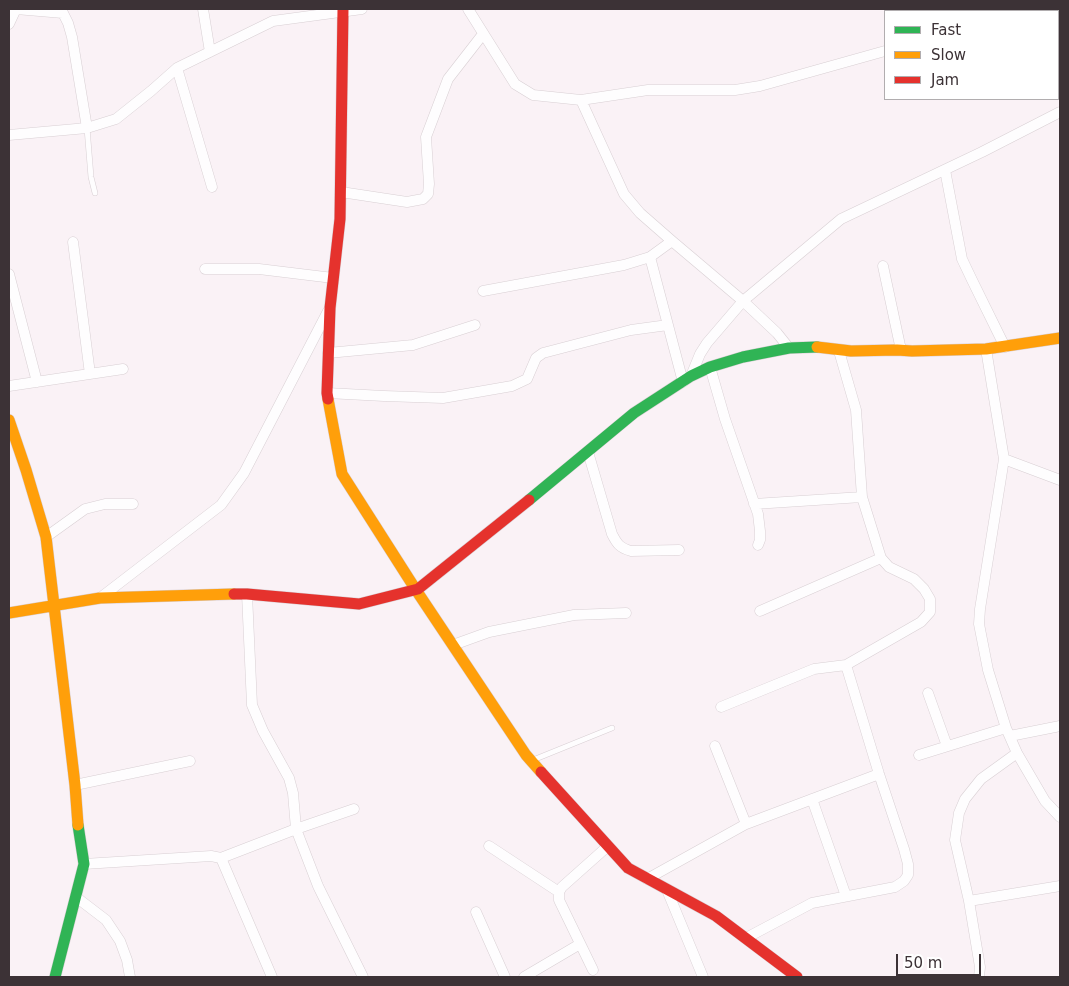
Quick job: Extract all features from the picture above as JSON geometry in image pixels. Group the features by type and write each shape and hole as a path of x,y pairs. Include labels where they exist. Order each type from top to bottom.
{"street":[{"path":"9,24 16,9 63,13 72,37 87,128"},
{"path":"203,9 210,52"},
{"path":"9,135 87,128 116,119 177,68 273,20 362,9"},
{"path":"468,9 515,84 534,95 581,100 648,90 735,90 760,86 884,50"},
{"path":"343,10 340,219 330,308 327,393 342,474 416,590 526,755 608,846 628,868 716,916 797,977"},
{"path":"341,192 407,202 423,199 428,194 426,137 448,79 484,34"},
{"path":"177,68 212,187"},
{"path":"581,100 624,194 640,213 743,301 776,333 788,348"},
{"path":"687,379 707,343 743,301 841,219 982,152 1060,112"},
{"path":"945,170 962,259 1005,346"},
{"path":"483,291 624,265 650,257 672,241"},
{"path":"73,242 90,374"},
{"path":"650,257 668,325 687,379"},
{"path":"883,266 901,350"},
{"path":"205,269 259,269 333,278"},
{"path":"9,274 37,382"},
{"path":"100,598 221,505 244,473 330,308"},
{"path":"328,352 413,345 475,324"},
{"path":"327,393 443,398 512,386 527,379 536,358 543,353 631,330 668,325"},
{"path":"9,613 54,604 100,598 247,594 359,604 416,590 634,413 687,379 710,367 743,357 788,348 815,347 852,352 986,350 1060,338"},
{"path":"986,350 1004,459 979,624 988,670 1008,732 1045,801 1060,817"},
{"path":"721,707 814,669 846,665 921,622 930,612 930,599 924,589 914,580 889,567 881,558 862,497 856,410 839,351"},
{"path":"710,367 725,419 758,514 760,531 758,545"},
{"path":"9,386 123,369"},
{"path":"9,420 46,537 75,785 78,826 84,864 56,977"},
{"path":"588,452 612,534 619,546 624,550 631,551 679,550"},
{"path":"1004,459 1060,480"},
{"path":"754,504 862,497"},
{"path":"46,537 86,509 105,504 133,504"},
{"path":"760,611 881,558"},
{"path":"247,594 252,704 263,731 289,778 293,793 296,829 318,886 363,977"},
{"path":"453,645 489,632 574,615 626,612"},
{"path":"746,938 812,903 895,887 904,881 908,875 908,864 904,849 846,665"},
{"path":"928,693 946,746"},
{"path":"919,755 946,746 1008,732 1060,726"},
{"path":"715,746 746,824"},
{"path":"979,977 980,967 969,901 955,840 958,813 965,799 981,779 1018,753"},
{"path":"75,785 190,761"},
{"path":"646,878 746,824 879,774"},
{"path":"812,799 846,896"},
{"path":"84,864 211,856 221,858 354,809"},
{"path":"489,846 559,892"},
{"path":"593,970 560,900 559,892 568,880 608,846"},
{"path":"221,858 272,977"},
{"path":"969,901 1060,886"},
{"path":"667,890 703,977"},
{"path":"76,897 106,920 111,927 120,941 127,960 130,977"},
{"path":"476,912 505,977"},
{"path":"524,977 580,944"}],"lane":[{"path":"87,128 91,177 95,193"},
{"path":"531,760 612,728"}],"traffic: fast":[{"path":"529,500 634,413 691,376 710,367 743,357 789,348 817,347"},
{"path":"55,977 84,864 78,825"}],"traffic: slow":[{"path":"817,347 851,351 986,349 1060,338"},
{"path":"328,399 342,474 416,590 526,755 541,772"},
{"path":"9,420 46,537 78,825"},
{"path":"9,613 100,598 234,594"}],"traffic: jam":[{"path":"328,399 330,308 340,219 343,9"},
{"path":"234,594 359,604 418,589 529,500"},
{"path":"541,772 628,868 716,916 797,977"}]}
